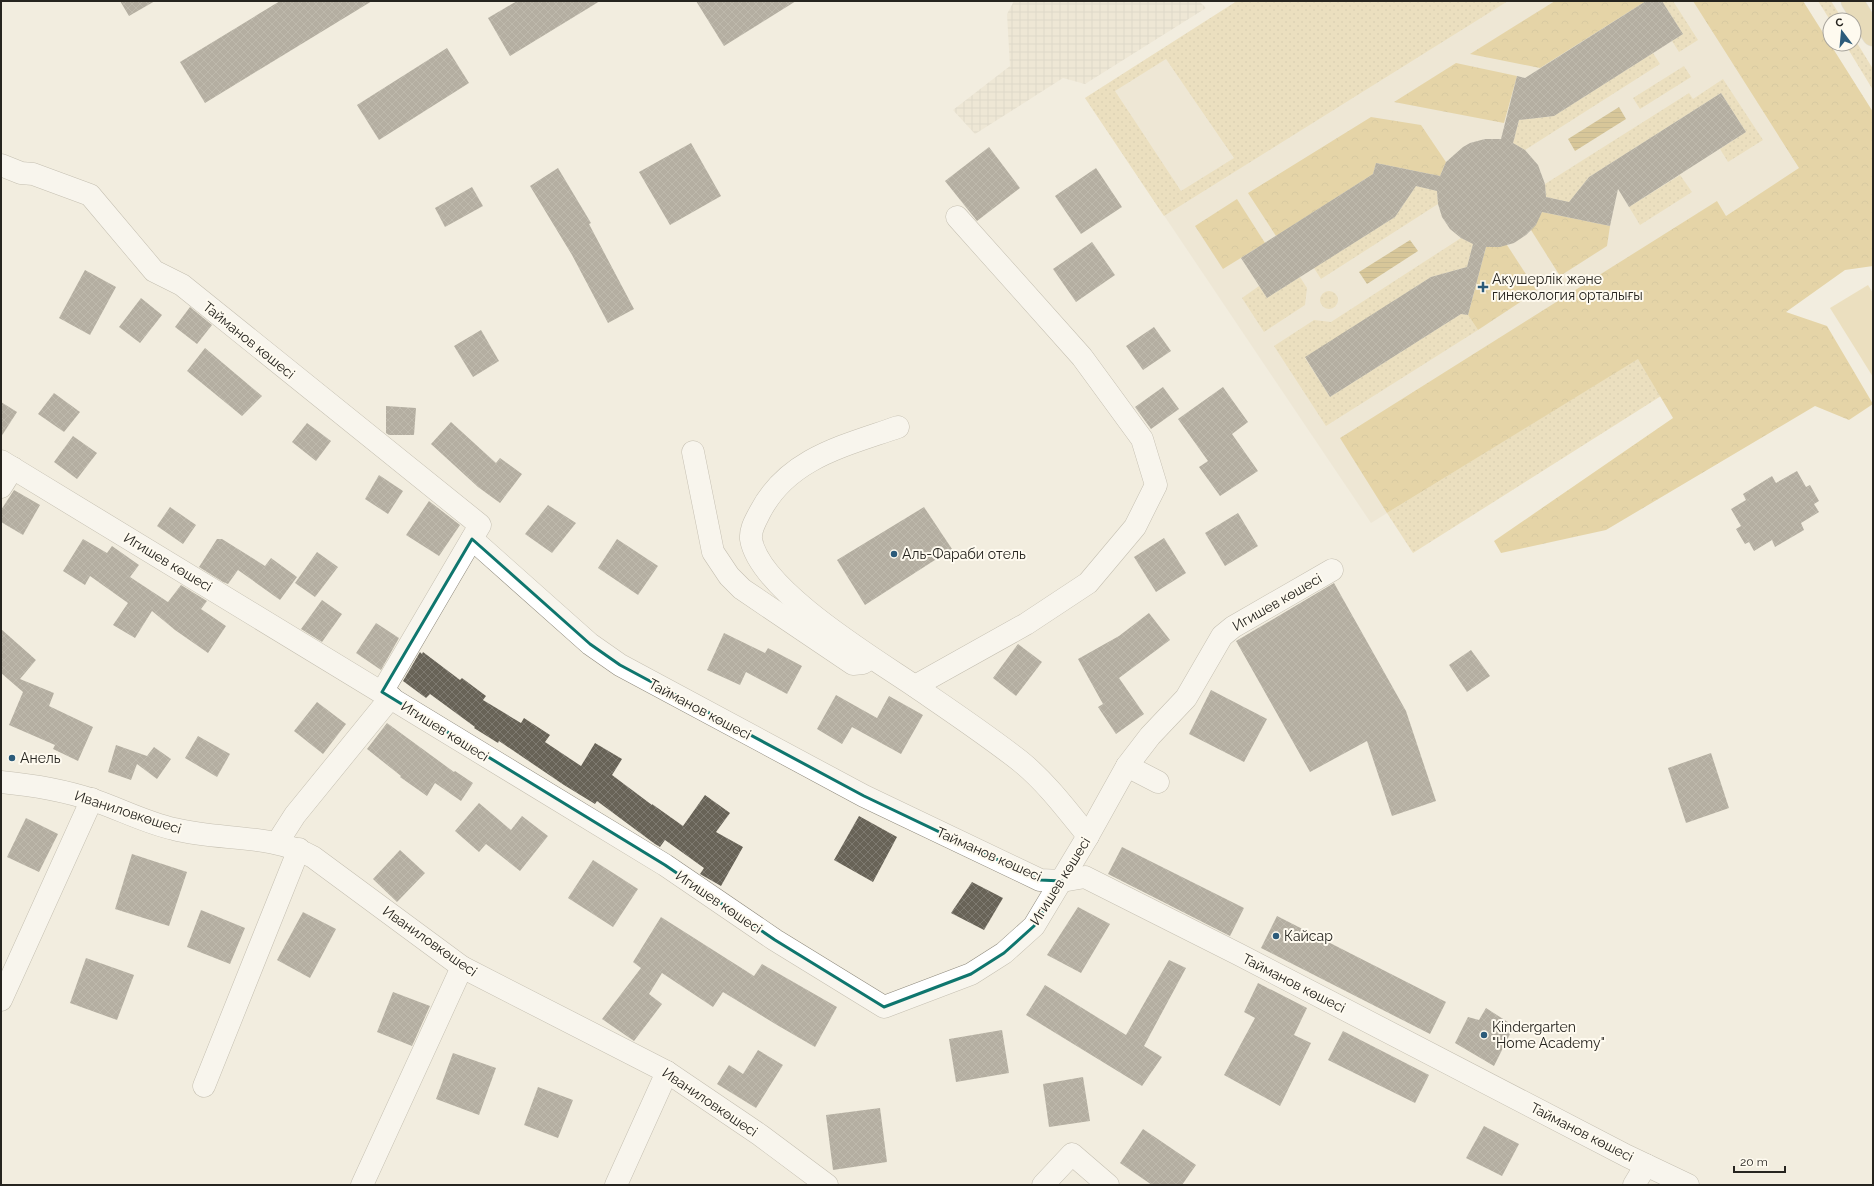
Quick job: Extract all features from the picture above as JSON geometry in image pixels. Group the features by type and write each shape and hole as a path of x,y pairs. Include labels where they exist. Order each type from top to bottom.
{"main road":[{"path":"1852,1 1873,35"}],"street":[{"name":"Тайманов көшесі","path":"1,165 21,173 33,174 90,196 154,271 182,285 480,525 386,695 295,815 277,843"},
{"path":"915,686 1026,624 1088,583 1135,527 1156,485 1142,439 1082,357 956,217"},
{"path":"898,427 826,452 800,466 780,482 765,503 753,526 751,539 758,555 775,581 803,607 870,658 915,686 1022,762 1057,797 1088,836"},
{"path":"693,452 713,552 729,576 742,589 852,664 863,662 870,658"},
{"path":"1,487 7,464"},
{"name":"Игишев көшесі","path":"7,464 665,865 775,940 884,1007 971,974 1004,953 1034,926 1062,881 1127,766 1150,736 1186,698 1222,636 1233,627 1332,570"},
{"name":"Тайманов көшесі","path":"472,538 590,644 620,665 864,796 1040,880 1062,881 1085,877 1238,954 1646,1166 1688,1185"},
{"path":"1127,766 1158,782"},
{"name":"Иваниловкөшесі","path":"1,782 36,785 92,799 174,829 277,843 299,849 313,857 462,967 667,1072 760,1135 827,1185"},
{"path":"1,1000 92,799"},
{"path":"204,1086 299,849"},
{"path":"362,1185 462,967"},
{"path":"616,1185 667,1072"},
{"path":"1043,1185 1072,1154 1108,1185"},
{"path":"1634,1185 1646,1166"}],"highlighted area":[{"path":"472,539 590,644 620,665 864,796 1040,880 1062,881 1034,926 1004,953 971,974 884,1007 775,940 665,865 382,692"}],"shaded area":[{"path":"1014,1 1199,1 1206,8 1085,84 1063,78 975,134 953,110 1010,66 1007,14"},
{"name":"Акушерлік және гинекология орталығы","path":"1237,1 1803,1 1822,31 1822,52 1835,52 1873,112 1873,213 1371,523 1085,98"},
{"path":"1237,1 1508,1 1164,216 1085,98","holes":["1166,59 1234,158 1181,191 1115,91"]},
{"path":"1662,1 1673,1 1698,40 1679,52 1672,41 1683,34"},
{"path":"1818,1 1831,1 1838,12 1825,12"},
{"path":"1862,51 1873,69 1873,90 1850,52"},
{"path":"1653,53 1660,64 1525,150 1513,143 1519,120 1554,116"},
{"path":"1684,66 1691,77 1640,109 1633,98"},
{"path":"1723,79 1763,140 1728,162 1720,149 1746,132 1721,93 1589,177 1569,202 1546,197 1545,184 1689,93 1693,99"},
{"path":"1619,107 1626,119 1575,151 1568,139"},
{"path":"1680,175 1692,192 1640,225 1629,207"},
{"path":"1416,186 1437,191 1438,204 1321,279 1314,268 1395,217"},
{"path":"1461,238 1473,244 1467,267 1431,277 1305,358 1330,397 1461,314 1468,315 1478,330 1326,426 1274,346 1314,320 1331,322"},
{"path":"1410,240 1418,251 1367,284 1359,272"},
{"path":"1300,277 1307,288 1305,305 1264,332 1242,298 1259,286 1267,298"},
{"path":"1868,285 1873,293 1873,377 1830,308"},
{"path":"1325,291 1333,291 1338,296 1336,307 1333,309 1325,309 1320,304 1320,296"},
{"path":"1638,358 1661,396 1413,553 1387,513"}],"green space":[{"path":"1555,1 1646,1 1540,68 1470,54"},
{"path":"1693,1 1803,1 1822,31 1822,52 1835,52 1873,112 1873,266 1845,270 1786,312 1827,326 1873,404 1849,420 1815,406 1606,530 1501,553 1494,541 1673,418 1638,359 1387,513 1340,438 1717,201 1726,216 1799,168"},
{"path":"1456,63 1517,76 1504,123 1394,102"},
{"path":"1371,117 1421,125 1446,162 1440,176 1376,163 1373,174 1276,236 1248,193"},
{"path":"1237,199 1265,243 1223,269 1195,226"},
{"path":"1542,212 1610,226 1607,246 1560,276 1531,230"},
{"path":"1507,245 1537,291 1478,330 1468,315 1486,247"}],"building":[{"path":"120,1 155,1 129,16"},
{"path":"280,1 372,1 205,103 180,62"},
{"path":"517,1 600,1 510,56 488,18"},
{"path":"696,1 796,1 724,46"},
{"path":"1646,1 1662,1 1683,34 1554,116 1519,120 1513,143 1525,150 1538,165 1545,184 1546,197 1569,202 1589,177 1721,93 1746,132 1629,207 1618,189 1610,226 1542,212 1536,225 1526,235 1514,243 1500,247 1486,247 1468,315 1461,314 1330,397 1305,357 1431,277 1467,267 1473,244 1461,238 1450,229 1442,217 1438,204 1437,191 1416,186 1395,217 1267,298 1241,258 1373,174 1376,163 1440,176 1446,162 1463,147 1470,143 1485,139 1501,139 1517,76 1525,78"},
{"path":"447,48 469,83 379,140 357,105"},
{"path":"691,143 721,196 670,225 639,172"},
{"path":"989,147 1020,188 977,221 945,181"},
{"path":"558,168 591,223 589,224 634,309 608,323 572,255 530,186"},
{"path":"1096,168 1122,207 1081,234 1055,196"},
{"path":"472,187 483,206 445,227 435,208"},
{"path":"1092,242 1115,275 1076,302 1053,269"},
{"path":"85,270 116,287 90,335 59,318"},
{"path":"141,298 162,315 140,343 119,327"},
{"path":"190,307 212,325 197,344 175,327"},
{"path":"1154,327 1171,351 1143,370 1126,346"},
{"path":"481,330 499,361 473,377 454,346"},
{"path":"205,348 262,396 242,416 187,371"},
{"path":"1163,387 1179,409 1151,429 1135,407"},
{"path":"1223,387 1248,422 1232,434 1258,471 1220,496 1199,467 1208,461 1178,419"},
{"path":"54,393 80,412 64,432 38,414"},
{"path":"1,402 17,412 1,437"},
{"path":"386,406 416,408 414,435 389,435 386,433"},
{"path":"451,422 496,463 500,458 522,474 500,503 478,487 431,444"},
{"path":"307,423 331,441 316,461 292,442"},
{"path":"73,436 97,453 77,479 54,462"},
{"path":"1797,471 1806,487 1810,485 1819,501 1814,504 1819,512 1801,523 1804,530 1775,547 1772,540 1754,551 1749,542 1745,544 1736,529 1741,526 1731,509 1746,500 1743,494 1772,476 1776,483"},
{"path":"379,475 403,491 388,514 365,499"},
{"path":"14,490 40,505 23,535 1,522 1,510"},
{"path":"429,501 460,525 439,556 406,535"},
{"path":"548,505 576,523 552,553 525,534"},
{"path":"170,507 196,525 183,544 157,526"},
{"name":"Аль-Фараби отель","path":"924,507 952,549 865,605 837,560"},
{"path":"1238,513 1258,546 1225,566 1205,533"},
{"path":"1164,538 1186,573 1156,592 1134,557"},
{"path":"83,539 107,553 112,546 139,565 130,577 168,602 181,585 207,601 201,609 226,626 208,653 175,630 152,611 135,638 113,625 128,603 90,576 85,585 63,571"},
{"path":"217,539 222,539 265,566 271,558 297,577 280,600 238,570 228,584 223,582 199,567"},
{"path":"617,539 658,566 638,595 598,568"},
{"path":"317,552 338,567 315,597 295,583"},
{"path":"1334,583 1406,711 1436,801 1392,816 1367,741 1310,772 1236,641"},
{"path":"322,600 342,614 322,642 301,629"},
{"path":"1149,613 1170,640 1119,678 1144,714 1116,734 1098,707 1103,704 1078,659 1119,636"},
{"path":"376,623 399,638 381,670 356,653"},
{"path":"1,629 36,660 20,679 54,693 49,706 93,727 78,761 53,749 55,745 9,725 23,692 1,673"},
{"path":"724,633 765,653 768,648 802,666 787,694 746,672 740,685 707,670"},
{"path":"1018,644 1042,662 1016,696 993,678"},
{"path":"1471,650 1490,676 1467,692 1449,665"},
{"path":"420,652 422,654 423,652 460,680 462,678 486,696 483,700 521,723 524,718 550,735 545,742 581,766 595,743 622,759 612,775 683,826 705,795 730,813 716,832 743,847 721,886 700,874 704,868 665,840 660,847 655,844 597,801 595,804 564,785 499,741 498,743 474,728 475,727 430,694 426,698 403,681"},
{"path":"1211,690 1267,719 1244,762 1189,734"},
{"path":"836,695 877,718 889,696 923,715 901,754 852,727 842,744 817,729"},
{"path":"317,702 346,724 323,754 294,731"},
{"path":"387,723 454,772 455,771 473,783 461,801 435,783 427,796 400,777 401,776 367,749"},
{"path":"198,736 230,754 217,777 185,758"},
{"path":"116,745 147,756 154,747 171,759 157,779 137,764 131,780 108,772"},
{"path":"1711,753 1729,808 1686,823 1668,768"},
{"path":"479,803 511,830 522,816 548,836 520,871 486,844 479,852 455,831"},
{"path":"859,816 897,837 873,882 834,860"},
{"path":"26,818 58,834 39,872 7,857"},
{"path":"1122,847 1244,908 1230,936 1108,874"},
{"path":"400,850 425,873 397,902 373,879"},
{"path":"132,854 187,872 169,926 115,909"},
{"path":"593,860 638,889 613,927 568,898"},
{"path":"972,882 1003,898 984,930 951,913"},
{"path":"1078,907 1110,924 1081,973 1047,955"},
{"path":"201,910 245,928 230,964 187,947"},
{"path":"303,912 336,929 310,978 277,960"},
{"path":"1277,916 1446,1002 1430,1034 1261,948"},
{"path":"661,917 754,976 762,964 837,1007 815,1047 723,992 713,1007 662,973 649,994 662,1004 634,1041 602,1019 641,968 633,962"},
{"path":"86,958 134,975 117,1020 70,1003"},
{"path":"1169,960 1186,968 1144,1046 1162,1057 1142,1086 1026,1015 1045,985 1126,1035"},
{"path":"1258,983 1307,1008 1294,1035 1311,1043 1280,1106 1224,1075 1255,1018 1244,1012"},
{"path":"393,992 430,1006 412,1046 377,1032"},
{"name":"Kindergarten \"Home Academy\"","path":"1486,1008 1514,1026 1494,1066 1455,1043 1468,1017 1479,1020"},
{"path":"1002,1030 1009,1073 956,1082 949,1039"},
{"path":"1343,1031 1429,1075 1415,1103 1328,1060"},
{"path":"758,1050 783,1065 756,1108 717,1084 729,1065 743,1074"},
{"path":"453,1053 496,1068 479,1115 436,1099"},
{"path":"1083,1077 1090,1121 1049,1127 1043,1084"},
{"path":"538,1087 573,1100 558,1138 524,1125"},
{"path":"880,1108 887,1162 833,1170 826,1115"},
{"path":"1484,1126 1519,1144 1502,1176 1466,1158"},
{"path":"1143,1129 1196,1165 1182,1185 1152,1185 1120,1163"}],"place":[{"name":"Акушерлік және гинекология орталығы","path":"1483,287"},
{"name":"Аль-Фараби отель","path":"894,554"},
{"name":"Анель","path":"12,758"},
{"name":"Кайсар","path":"1276,936"},
{"name":"Kindergarten \"Home Academy\"","path":"1484,1035"}]}
